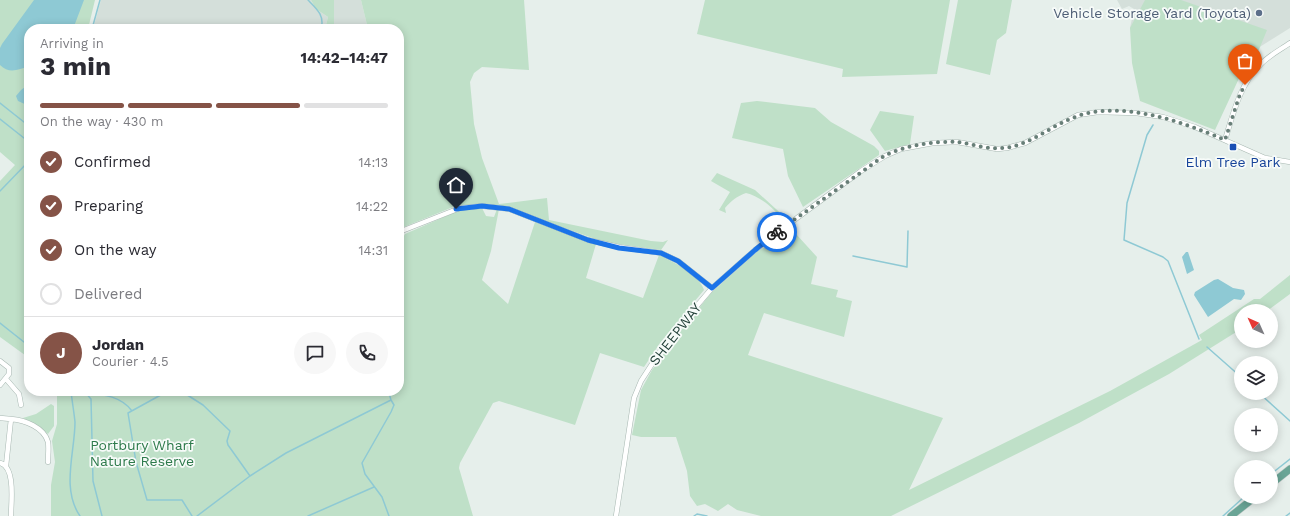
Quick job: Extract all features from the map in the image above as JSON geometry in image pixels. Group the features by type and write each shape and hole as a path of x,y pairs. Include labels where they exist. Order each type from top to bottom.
{"main road":[{"path":"1278,478 1290,469"},
{"path":"1231,516 1246,504"}],"street":[{"path":"1225,140 1240,94 1250,76 1270,56 1290,43"},
{"name":"SHEEPWAY","path":"616,516 621,490 631,412 641,381 668,341 712,288 755,250 861,171 884,156 901,149 928,144 957,142 997,149 1007,148 1025,143 1078,116 1098,112 1136,113 1163,117 1195,127 1265,158 1290,162"},
{"path":"404,230 456,209 482,206 509,209 588,240 619,248 661,253 678,261 712,288"},
{"path":"0,361 9,370 9,375 0,385"},
{"path":"6,379 19,394 21,405"},
{"path":"0,418 27,423 44,435 48,442 48,462"},
{"path":"11,419 6,466 12,479 11,516"},
{"path":"0,463 6,466"}],"shaded area":[{"path":"101,0 311,0 316,9 328,17 326,24 94,24"},
{"path":"334,0 361,0 367,24 334,24"},
{"path":"1117,0 1290,0 1290,28 1250,53 1130,28 1134,9 1129,6 1122,9"}],"green space":[{"path":"0,0 95,0 89,24 24,24 24,354 0,337 0,181 15,165 0,152"},
{"path":"311,0 334,0 334,24 326,24 328,17 316,9"},
{"path":"361,0 524,0 529,70 482,67 474,73 470,82 474,124 482,158 499,204 547,198 549,220 651,241 663,242 668,240 661,250 604,242 499,205 458,205 404,227 404,24 367,24"},
{"path":"705,0 950,0 937,74 842,77 843,69 697,34"},
{"path":"958,0 1012,0 1006,33 997,40 990,75 946,64"},
{"path":"1145,0 1181,0 1267,30 1258,52 1248,59 1215,130 1140,101 1132,63 1130,28"},
{"path":"757,101 815,108 831,122 874,146 879,151 879,155 803,207 788,176 783,149 732,138 741,103"},
{"path":"880,111 914,116 910,144 885,151 870,130"},
{"path":"717,173 755,190 788,220 780,226 782,220 771,207 756,197 746,193 737,197 725,208 726,213 719,210 730,192 711,181"},
{"name":"Portbury Wharf Nature Reserve","path":"482,208 486,216 494,217 497,209 499,209 491,251 482,280 508,304 535,222 596,244 586,278 643,298 659,255 691,274 697,279 704,290 660,343 644,367 600,353 575,425 499,401 493,403 460,463 459,468 473,516 51,516 51,485 55,462 52,441 57,424 57,396 404,396 404,236 405,234 460,210"},
{"path":"796,234 817,257 811,284 838,290 836,297 852,301 844,337 764,313 748,355 943,418 909,490 1110,391 1202,340 1199,335 1234,312 1234,333 1169,374 1079,423 891,516 761,516 737,510 728,504 718,511 705,504 697,506 690,496 687,471 676,437 641,437 632,435 641,390 652,370 678,334 712,292 760,249 778,245"},
{"path":"1290,275 1290,294 1276,304 1246,304 1254,299 1260,299"},
{"path":"51,404 54,406 54,426 48,434 37,425 23,418 36,414"}],"water":[{"path":"34,0 84,0 75,24 24,24 24,68 17,70 7,70 0,65 0,48"},
{"path":"24,88 24,104 18,101 16,96"},
{"path":"1186,252 1188,252 1194,270 1187,274 1182,257"},
{"path":"1218,279 1233,288 1244,290 1245,294 1241,300 1234,299 1208,317 1194,295 1195,292"}],"waterway":[{"path":"93,24 100,0"},
{"path":"308,0 321,16 322,24"},
{"path":"0,103 24,122"},
{"path":"0,119 24,138"},
{"path":"1153,125 1147,135 1127,203 1124,240 1163,257 1168,261 1199,339"},
{"path":"0,191 24,166"},
{"path":"853,256 907,267 908,231"},
{"path":"0,323 24,342"},
{"path":"1207,347 1234,371"},
{"path":"72,396 75,422 70,482 74,505 80,516"},
{"path":"88,396 91,399 93,481 102,516"},
{"path":"108,396 123,402 132,411"},
{"path":"159,396 128,413 136,462 147,500 182,500 192,516"},
{"path":"189,396 203,405 230,431 227,441 228,445 250,476 197,516"},
{"path":"390,396 391,400"},
{"path":"250,476 286,453 391,400 394,405 391,412 362,463 365,474 382,497 389,516"},
{"path":"1267,400 1290,421"},
{"path":"1278,468 1290,459"},
{"path":"308,516 374,487"},
{"path":"1223,516 1236,504"},
{"path":"1286,516 1290,513"},
{"path":"694,516 697,514 707,516"}],"way so far":[{"path":"777,232 861,171 884,156 901,149 933,143 957,142 997,149 1007,148 1025,143 1057,125 1078,116 1098,112 1136,113 1163,117 1195,127 1225,140 1240,94 1245,85"}],"place":[{"name":"Vehicle Storage Yard (Toyota)","path":"1259,13"},
{"name":"Elm Tree Park","path":"1233,147"}],"route":[{"path":"456,209 482,206 509,209 588,240 619,248 661,253 678,261 712,288 777,232"}]}
